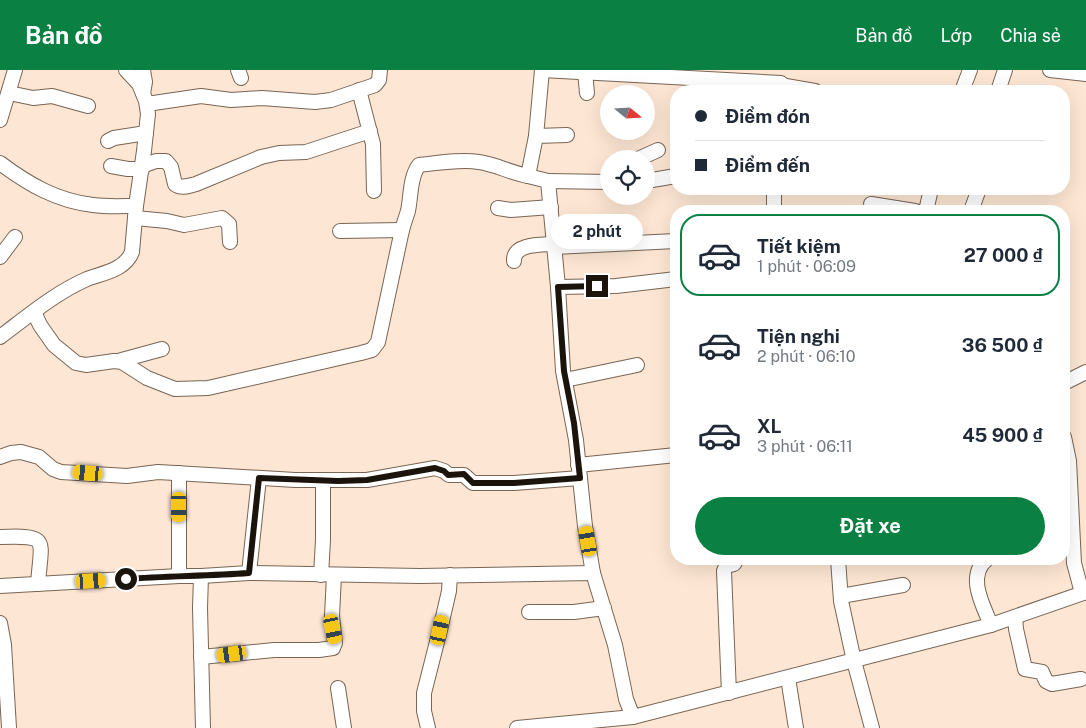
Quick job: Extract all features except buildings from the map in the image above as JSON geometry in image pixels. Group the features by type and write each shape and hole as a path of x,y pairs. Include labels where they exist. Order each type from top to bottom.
{"street":[{"path":"0,120 15,70"},
{"path":"126,70 136,80 145,99"},
{"path":"0,337 71,286 123,264 132,252 135,212 146,133 143,70"},
{"path":"145,99 202,96 231,100 262,98 315,102 332,100 377,83 380,70"},
{"path":"528,176 536,136 542,70 781,82"},
{"path":"1000,85 1004,70"},
{"path":"1050,70 1086,74"},
{"path":"963,85 966,71"},
{"path":"585,72 587,93"},
{"path":"359,90 374,153 374,191"},
{"path":"9,93 33,98 52,96 88,106"},
{"path":"111,166 128,169 142,167 156,161 166,161 171,167 175,184 178,186 188,186 261,157 279,153 306,152 370,130"},
{"path":"108,141 114,138 146,133"},
{"path":"536,136 567,135"},
{"path":"118,361 125,363 158,383 175,389 186,390 208,388 372,350 378,342 402,230 408,212 414,173 420,165 468,161 480,162 515,174 548,181 600,180"},
{"path":"0,163 34,186 68,200 135,212 184,225 225,219 230,228 230,242"},
{"path":"655,180 670,177"},
{"path":"548,181 565,380 574,423 593,573 615,645 626,699 628,721"},
{"path":"871,204 877,205"},
{"path":"498,208 511,210 551,207"},
{"path":"340,231 402,230"},
{"path":"0,256 15,237"},
{"path":"514,261 516,254 525,246 670,241"},
{"path":"558,287 616,286 670,280"},
{"path":"34,312 40,325 54,345 76,363 82,365 118,361 162,349"},
{"path":"565,380 637,365"},
{"path":"1070,380 1086,372"},
{"path":"0,457 22,452 39,457 53,469 61,472 127,476 158,472 259,478 367,480 435,468 444,471 448,475 464,474 473,483 514,483 670,456"},
{"path":"517,728 628,721 991,625 1084,592 1074,563 1079,533 1070,462"},
{"path":"179,473 179,576"},
{"path":"249,573 259,478"},
{"path":"201,657 274,650 319,650 333,648 335,643 323,540 323,480"},
{"path":"0,537 29,537 39,540 41,549 38,584"},
{"path":"729,693 724,571 726,566 730,565"},
{"path":"838,565 840,596 854,661 872,728"},
{"path":"982,565 979,569 977,583 991,625"},
{"path":"0,586 249,573 450,575 593,573"},
{"path":"428,728 424,711 424,694 449,591 450,575"},
{"path":"201,576 203,728"},
{"path":"840,596 903,585"},
{"path":"528,612 574,612 604,608"},
{"path":"1015,616 1025,669 1042,672 1046,681 1052,684 1081,679"},
{"path":"0,624 8,728"},
{"path":"788,678 796,728"},
{"path":"338,688 344,728"}],"route":[{"path":"126,579 249,573 259,478 338,481 367,480 435,468 444,471 448,475 464,474 473,483 514,483 580,478 574,423 565,380 558,287 597,286"}]}
